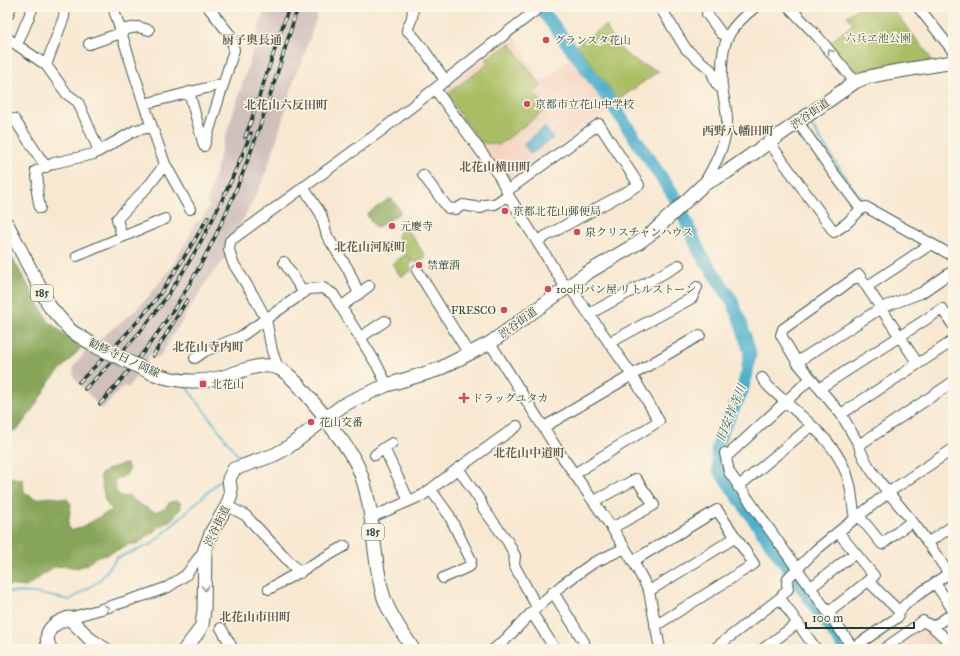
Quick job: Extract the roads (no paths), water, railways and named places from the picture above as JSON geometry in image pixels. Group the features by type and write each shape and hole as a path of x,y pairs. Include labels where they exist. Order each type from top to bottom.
{"main road":[{"path":"7,13 9,7"},
{"name":"渋谷街道","path":"185,649 202,625 204,610 205,549 212,531 227,506 231,495 229,479 234,469 274,455 287,448 348,403 387,385 437,370 490,343 587,274 638,243 653,232 703,185 727,172 855,82 864,78 952,60"},
{"name":"勧修寺日ノ岡線","path":"7,224 50,308 71,331 97,347 152,373 172,379 196,381 217,379 264,366 278,368"},
{"name":"185","path":"278,368 284,371 292,379 323,414 325,419 349,451 358,467 364,487 384,598 399,628 412,649"},
{"path":"50,649 47,640 48,631 58,621 69,618 91,640 104,649"}],"street":[{"path":"17,45 33,7"},
{"path":"46,65 64,17 65,7"},
{"path":"113,7 165,164 190,209"},
{"path":"189,92 204,146 222,84 234,50 231,36 208,7"},
{"path":"413,7 412,18 407,30 415,36 434,67 446,81"},
{"path":"660,7 686,49 711,70 716,83 719,87 722,87"},
{"path":"703,185 714,167 722,147 726,128 727,119 722,87 722,58 724,43 739,22 755,7"},
{"path":"789,7 818,37 855,82"},
{"path":"918,7 952,60"},
{"path":"278,368 272,351 266,319 233,263 228,247 229,242 232,238 265,216 378,133 538,8"},
{"path":"707,14 721,33 728,37"},
{"path":"88,44 138,27 149,30"},
{"path":"7,38 46,65 67,94 78,102 98,151"},
{"path":"144,104 222,84"},
{"path":"435,89 499,176 537,241 568,287 632,375 659,421 574,474"},
{"path":"7,123 14,119 46,167"},
{"path":"798,122 832,171 861,209"},
{"path":"423,175 448,208 456,209 463,205 480,208 484,205 495,204 599,124 639,185 537,241"},
{"path":"40,208 37,192 38,182 36,172 54,163 94,154 136,130 152,127"},
{"path":"769,142 834,232 847,223 861,209 866,207 953,256"},
{"path":"122,237 116,219 152,183 165,164"},
{"path":"303,187 321,214 327,236 348,269 358,294"},
{"path":"77,256 165,219"},
{"path":"868,286 931,244"},
{"path":"284,262 304,293"},
{"path":"589,314 679,265"},
{"path":"417,270 468,354"},
{"path":"797,362 881,308 921,292 953,271"},
{"path":"810,379 725,455 729,472 738,487 853,648 898,617 899,611 909,601 935,583 951,576 912,521 866,462 859,445 841,414 797,362 781,335 783,329 859,275 868,286 918,364"},
{"path":"342,306 369,286"},
{"path":"609,343 692,298 697,287"},
{"path":"195,358 205,351 240,337 309,289 327,289 342,306 377,365 387,385"},
{"path":"820,388 942,309 953,325"},
{"path":"360,337 385,320"},
{"path":"544,427 700,335"},
{"path":"841,414 953,341"},
{"path":"490,343 574,474 594,501 633,561 649,592 660,649"},
{"path":"762,378 768,386 827,440 850,484 857,517 882,544 912,521"},
{"path":"859,445 953,382"},
{"path":"370,518 430,490 517,426"},
{"path":"738,487 811,426"},
{"path":"375,455 388,446 409,501"},
{"path":"714,649 780,598 788,589 788,578 816,550 889,492 953,449"},
{"path":"458,468 482,502 483,508 508,542 515,556 514,565 555,649"},
{"path":"594,501 636,479 654,505 612,528"},
{"path":"430,490 449,515 471,560 470,566 443,578"},
{"path":"227,506 245,515 300,573"},
{"path":"633,561 717,510 754,564 655,626"},
{"path":"927,543 953,526"},
{"path":"828,613 874,576 838,532"},
{"path":"649,592 736,537"},
{"path":"268,589 300,573 345,546"},
{"path":"494,649 553,592 578,572 625,548"},
{"path":"69,618 168,587 186,576 205,549"},
{"path":"810,588 855,553"},
{"path":"868,581 899,611"},
{"path":"935,583 953,610"},
{"path":"553,592 584,642 581,649"},
{"path":"780,598 798,623 813,648"},
{"path":"933,627 953,613"},
{"path":"884,649 923,621 933,627 948,641 953,643"},
{"path":"763,649 798,623"},
{"path":"221,628 233,649"}],"water":[{"path":"545,127 553,138 531,154 523,144"}],"waterway":[{"name":"旧安祥寺川","path":"540,7 605,94 676,199 700,253 731,299 740,320 750,353 742,391 722,432 717,451 719,470 845,649"},
{"path":"809,122 858,195 870,202"},
{"path":"185,385 242,461"},
{"path":"7,592 34,593 70,600 99,581 117,558 152,544 224,477"}],"railway":[{"path":"245,137 289,7"},
{"path":"100,404 137,360 171,314 201,265 214,239 247,163 298,7"},
{"path":"85,389 144,327 177,282 218,209 251,133"},
{"path":"79,382 119,342 156,299 183,259 208,217"},
{"path":"153,356 187,300"}],"place":[{"name":"グランスタ花山","path":"546,40"},
{"name":"京都市立花山中学校","path":"527,104"},
{"name":"京都北花山郵便局","path":"505,211"},
{"name":"元慶寺","path":"392,226"},
{"name":"泉クリスチャンハウス","path":"577,232"},
{"name":"禁葷酒","path":"419,265"},
{"name":"100円パン屋 リトルストーン","path":"548,289"},
{"name":"FRESCO","path":"504,310"},
{"name":"北花山","path":"203,384"},
{"name":"ドラッグユタカ","path":"464,398"},
{"name":"花山交番","path":"311,422"}],"district":[{"name":"厨子奥長通","path":"252,40"},
{"name":"北花山六反田町","path":"286,105"},
{"name":"西野八幡田町","path":"738,131"},
{"name":"北花山横田町","path":"495,167"},
{"name":"北花山河原町","path":"370,247"},
{"name":"北花山寺内町","path":"208,347"},
{"name":"北花山中道町","path":"529,453"},
{"name":"北花山市田町","path":"255,617"}],"park label":[{"name":"六兵ヱ池公園","path":"878,38"}]}
